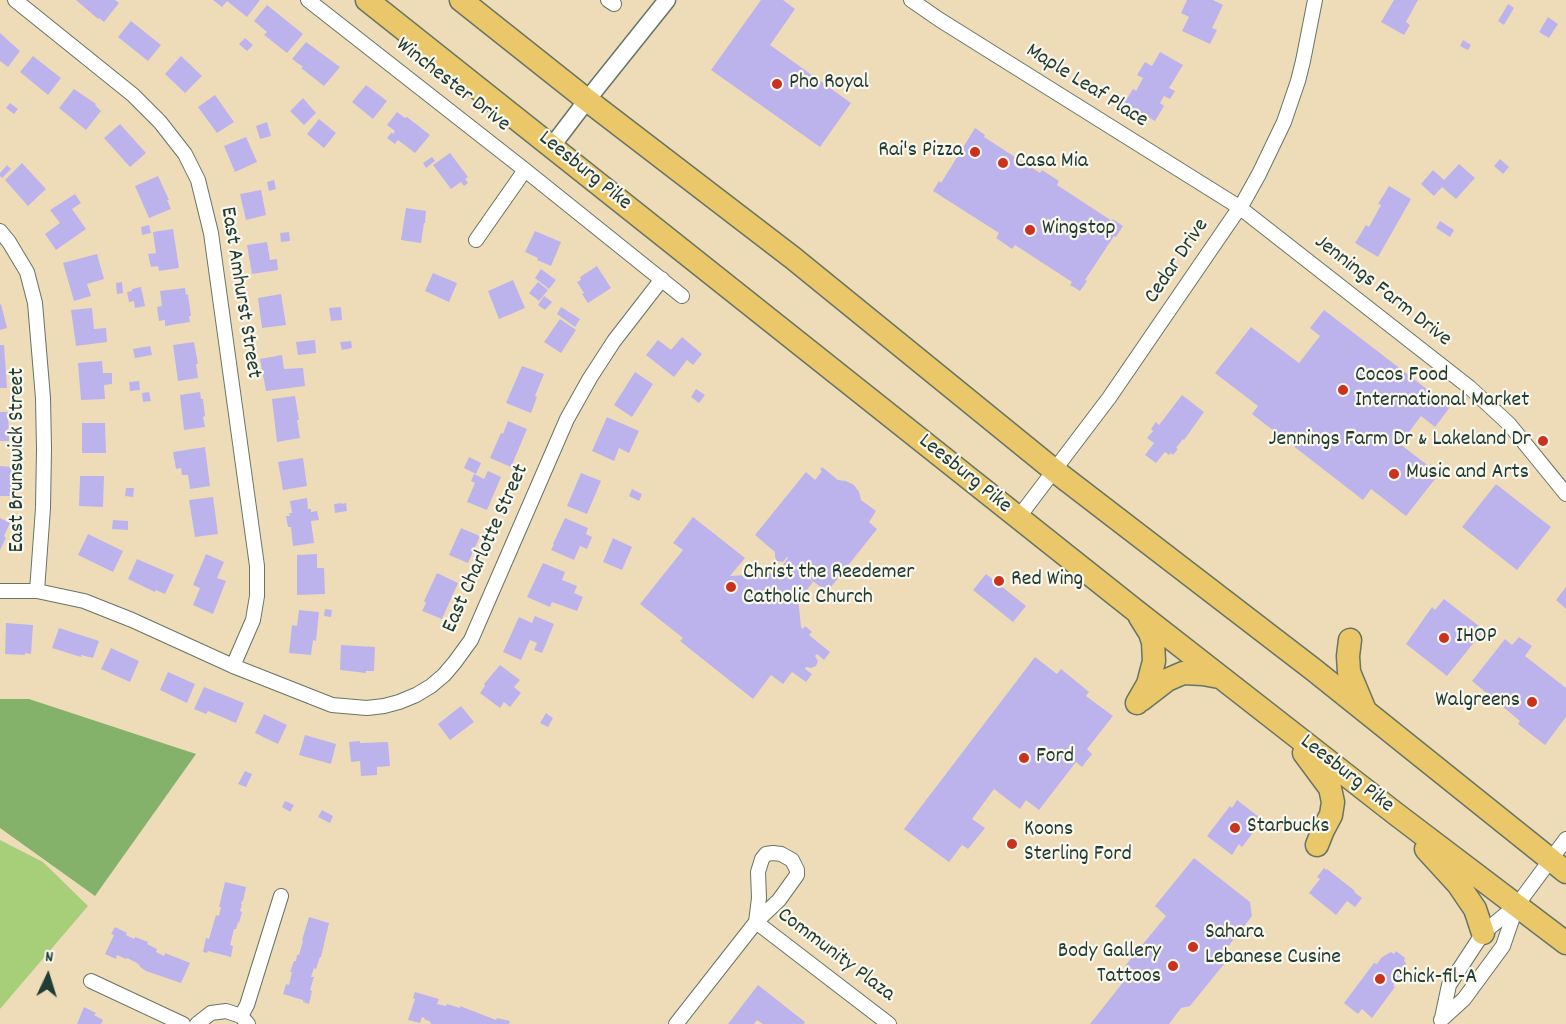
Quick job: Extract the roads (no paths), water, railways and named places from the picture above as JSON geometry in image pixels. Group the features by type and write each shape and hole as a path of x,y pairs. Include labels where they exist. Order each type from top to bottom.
{"highway":[{"name":"Leesburg Pike","path":"367,0 1287,730 1566,943"},
{"path":"461,0 793,258 1055,471 1314,670 1558,865"},
{"path":"1136,611 1150,633 1155,651 1148,684 1137,703 1167,680 1183,673 1222,678"},
{"path":"1314,670 1332,660 1350,640 1349,672 1366,712"},
{"path":"1287,730 1324,780 1334,802 1331,815 1317,845"},
{"path":"1396,814 1458,884 1475,909 1483,933"}],"street":[{"name":"East Amhurst Street","path":"15,0 133,95 160,122 185,154 198,180 211,233 257,566 257,596 253,620 233,666"},
{"name":"Winchester Drive","path":"308,0 682,296"},
{"path":"552,146 587,99 668,0"},
{"name":"Maple Leaf Place","path":"911,0 1239,207"},
{"name":"Cedar Drive","path":"1018,518 1116,389 1259,174 1284,122 1303,61 1315,0"},
{"path":"476,240 525,170"},
{"name":"Jennings Farm Drive","path":"1239,207 1469,387 1509,424 1566,494"},
{"name":"East Brunswick Street","path":"0,231 27,272 35,303 43,398 44,449 38,591"},
{"name":"East Charlotte Street","path":"0,591 38,591 84,601 233,666 333,705 376,707 399,702 416,695 444,675 471,639 573,409 614,341 662,279"},
{"path":"1440,1021 1449,985 1483,933 1517,905 1558,865 1566,839"},
{"path":"676,1024 756,922 779,900 797,874 792,860 781,854 766,854 762,859 758,872 759,898 756,922"},
{"path":"197,1024 206,1016 218,1011 226,1011 244,1020 281,896"},
{"path":"1440,1021 1464,999 1503,946 1517,905"},
{"name":"Community Plaza","path":"756,922 889,1024"},
{"path":"91,981 183,1024"}],"place":[{"name":"Pho Royal","path":"777,84"},
{"name":"Rai's Pizza","path":"975,152"},
{"name":"Casa Mia","path":"1003,163"},
{"name":"Wingstop","path":"1030,230"},
{"name":"Cocos Food International Market","path":"1343,390"},
{"name":"Jennings Farm Dr & Lakeland Dr","path":"1543,441"},
{"name":"Music and Arts","path":"1394,474"},
{"name":"Red Wing","path":"999,581"},
{"name":"Christ the Reedemer Catholic Church","path":"731,587"},
{"name":"IHOP","path":"1444,638"},
{"name":"Walgreens","path":"1532,702"},
{"name":"Ford","path":"1024,758"},
{"name":"Starbucks","path":"1235,828"},
{"name":"Koons Sterling Ford","path":"1012,844"},
{"name":"Sahara Lebanese Cusine","path":"1193,947"},
{"name":"Body Gallery Tattoos","path":"1173,966"},
{"name":"Chick-fil-A","path":"1380,979"}]}
